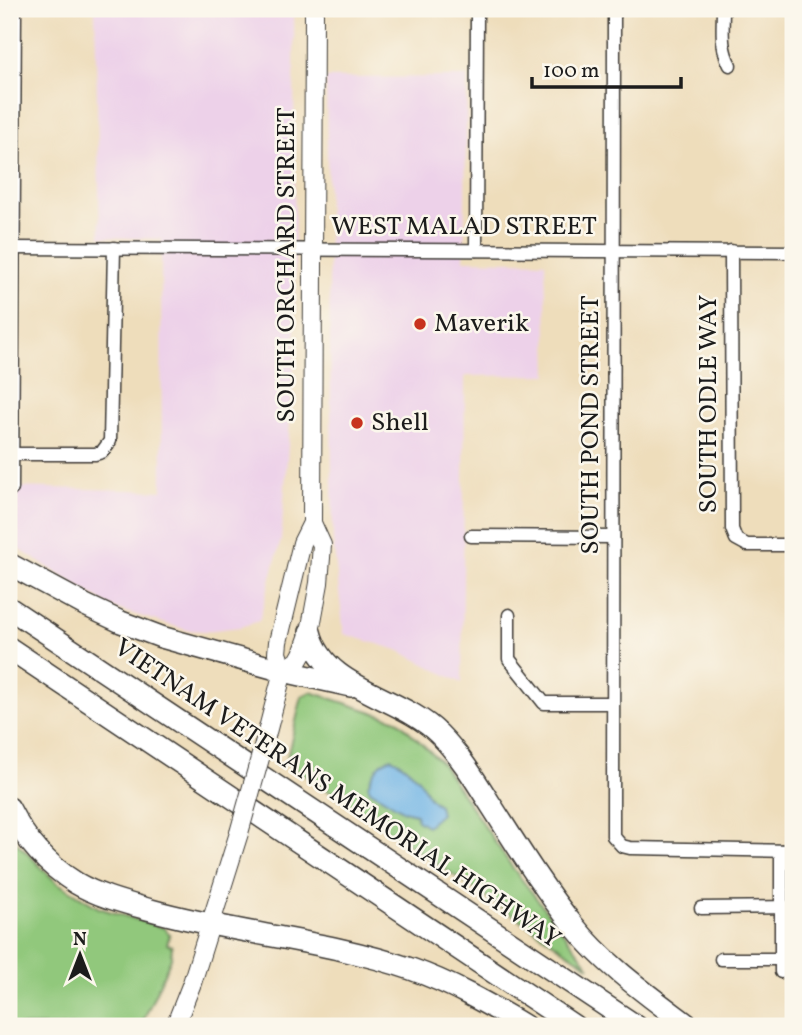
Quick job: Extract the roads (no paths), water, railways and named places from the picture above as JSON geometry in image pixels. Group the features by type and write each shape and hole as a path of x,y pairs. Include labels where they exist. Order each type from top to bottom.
{"highway":[{"path":"9,564 121,622 161,637 284,671 359,687"},
{"name":"VIETNAM VETERANS MEMORIAL HIGHWAY","path":"9,608 636,1026"},
{"path":"310,632 320,657 332,669 359,687 399,705 436,731 464,763 573,926 630,981 689,1026"},
{"path":"9,648 574,1026"},
{"path":"9,808 34,848 76,883 100,894 210,925 360,955 411,969 464,991 525,1026"}],"main road":[{"name":"SOUTH ORCHARD STREET","path":"284,671 298,661 310,632 319,583 322,545 312,523 314,9"},
{"name":"SOUTH ORCHARD STREET","path":"175,1026 239,833 284,671 277,653 278,642 302,543 312,523"}],"street":[{"path":"12,489 15,9"},
{"path":"476,250 477,9"},
{"name":"SOUTH POND STREET","path":"614,9 611,828 616,841 630,848 787,851"},
{"path":"723,9 722,41 724,54 730,65"},
{"name":"WEST MALAD STREET","path":"12,248 793,251"},
{"path":"12,454 95,454 102,453 110,442 114,248"},
{"name":"SOUTH ODLE WAY","path":"732,251 732,529 736,539 747,545 793,545"},
{"path":"471,536 613,537"},
{"path":"509,615 509,659 544,703 612,703"},
{"path":"721,959 781,965 787,907 787,851"},
{"path":"701,908 787,907"}],"water":[{"path":"391,758 412,773 429,797 439,805 441,814 427,826 417,820 416,814 404,811 370,790 368,785 374,772"}],"place":[{"name":"Maverik","path":"420,324"},
{"name":"Shell","path":"357,423"}]}
